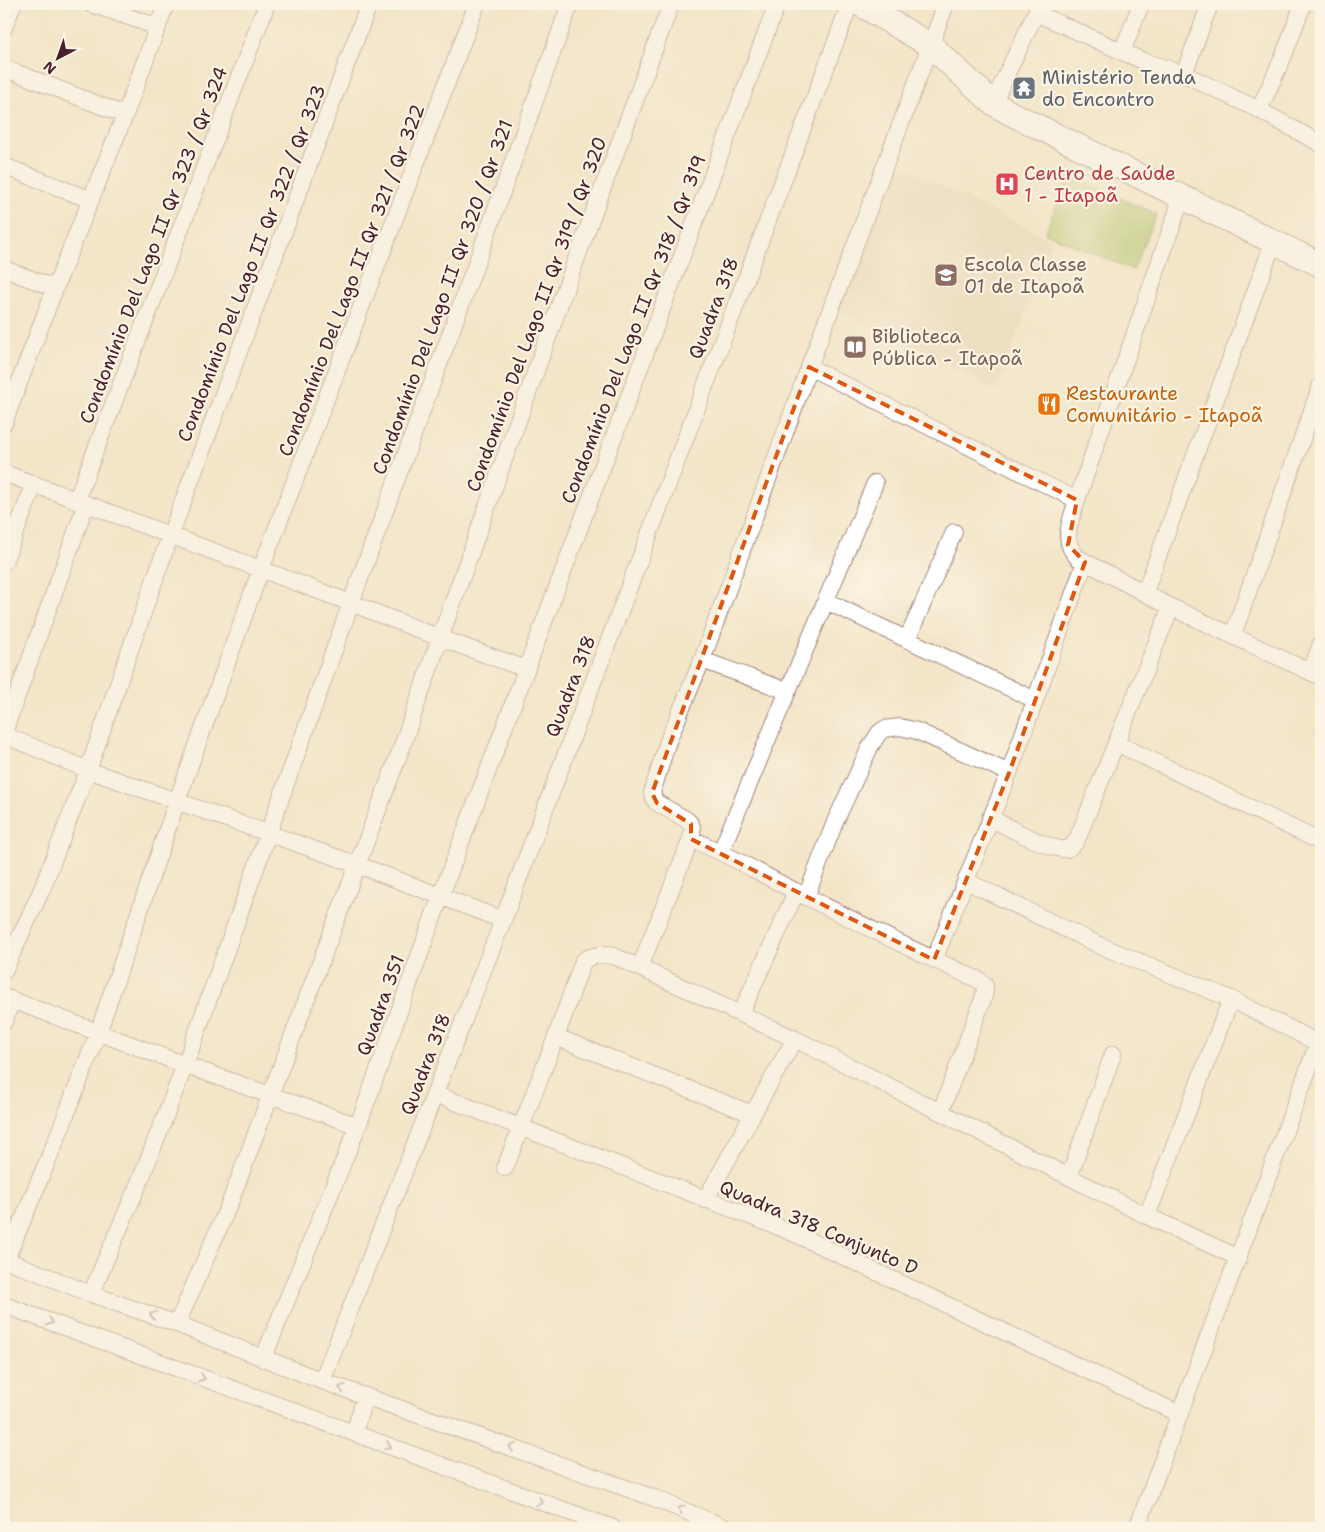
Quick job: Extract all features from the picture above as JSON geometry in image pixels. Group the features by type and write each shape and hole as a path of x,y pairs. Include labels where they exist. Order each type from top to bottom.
{"street":[{"path":"4,28 13,4"},
{"path":"92,4 158,27"},
{"path":"4,423 10,388 92,200 166,4"},
{"name":"Condomínio Del Lago II Qr 323 / Qr 324","path":"4,734 81,502 267,4"},
{"name":"Condomínio Del Lago II Qr 322 / Qr 323","path":"4,971 42,889 88,770 170,536 369,4"},
{"name":"Condomínio Del Lago II Qr 321 / Qr 322","path":"5,1260 55,1143 98,1033 177,801 261,569 477,4"},
{"name":"Condomínio Del Lago II Qr 320 / Qr 321","path":"91,1294 142,1176 185,1065 351,603 570,4"},
{"name":"Condomínio Del Lago II Qr 319 / Qr 320","path":"177,1324 229,1205 272,1095 401,749 566,287 671,4"},
{"name":"Condomínio Del Lago II Qr 318 / Qr 319","path":"440,898 777,4"},
{"name":"Quadra 318","path":"322,1381 503,920 850,4"},
{"path":"860,4 930,45 993,102 1010,113 1321,265"},
{"path":"640,967 691,839 693,829 691,824 657,802 652,793 668,741 702,660 809,367 946,4"},
{"path":"1122,52 1141,4"},
{"path":"1184,74 1210,4"},
{"path":"1259,110 1284,55 1303,4"},
{"path":"993,102 1038,9 1142,61 1184,74 1259,110 1321,144"},
{"path":"4,68 125,115"},
{"path":"4,166 92,200"},
{"path":"1182,197 1077,500 1068,531 1068,545 1072,552 1085,562 1171,607 1316,675 1321,644"},
{"path":"1145,592 1273,243"},
{"path":"4,269 55,288"},
{"path":"809,367 1077,500"},
{"path":"1233,635 1321,385"},
{"path":"4,474 526,669"},
{"path":"721,851 875,483"},
{"path":"4,562 34,484"},
{"path":"907,640 954,532"},
{"path":"934,960 1009,773 1085,562"},
{"path":"826,601 1035,700"},
{"path":"990,818 1055,847 1068,848 1076,842 1171,607"},
{"path":"702,660 787,691"},
{"path":"741,1013 801,894 870,747 879,733 884,729 900,726 917,730 1009,773"},
{"path":"4,734 88,770 358,865 440,898 503,920"},
{"path":"1116,743 1321,842"},
{"path":"691,839 721,851 801,894 934,960 979,980 985,986 985,991 941,1111"},
{"path":"966,881 1101,946 1231,999 1320,1039 1137,1528"},
{"name":"Quadra 351","path":"263,1359 358,1126 440,898"},
{"path":"505,1168 556,1038 583,961 590,956 601,954 614,956 741,1013 941,1111 1147,1216 1239,1258"},
{"path":"4,1022 8,999 185,1065 358,1126"},
{"path":"1147,1216 1231,999"},
{"path":"556,1038 752,1114"},
{"path":"705,1200 795,1039"},
{"path":"1069,1177 1114,1054"},
{"name":"Quadra 318 Conjunto D","path":"435,1094 791,1232 1180,1414"},
{"path":"5,1260 91,1294 177,1324 322,1381 654,1498 726,1528"},
{"path":"4,1305 613,1528"},
{"path":"354,1433 365,1396"}],"highlighted area":[{"path":"809,367 1077,500 1068,545 1085,562 1009,773 934,960 691,839 691,824 657,803 652,793"}],"shaded area":[{"name":"Escola Classe 01 de Itapoã","path":"897,164 1053,241 996,391 837,309"}],"green space":[{"path":"1069,176 1157,214 1133,270 1045,233"}],"place":[{"name":"Ministério Tenda do Encontro","path":"1024,88"},
{"name":"Centro de Saúde 1 - Itapoã","path":"1007,184"},
{"name":"Escola Classe 01 de Itapoã","path":"946,275"},
{"name":"Biblioteca Pública - Itapoã","path":"855,347"},
{"name":"Restaurante Comunitário - Itapoã","path":"1049,404"}]}
